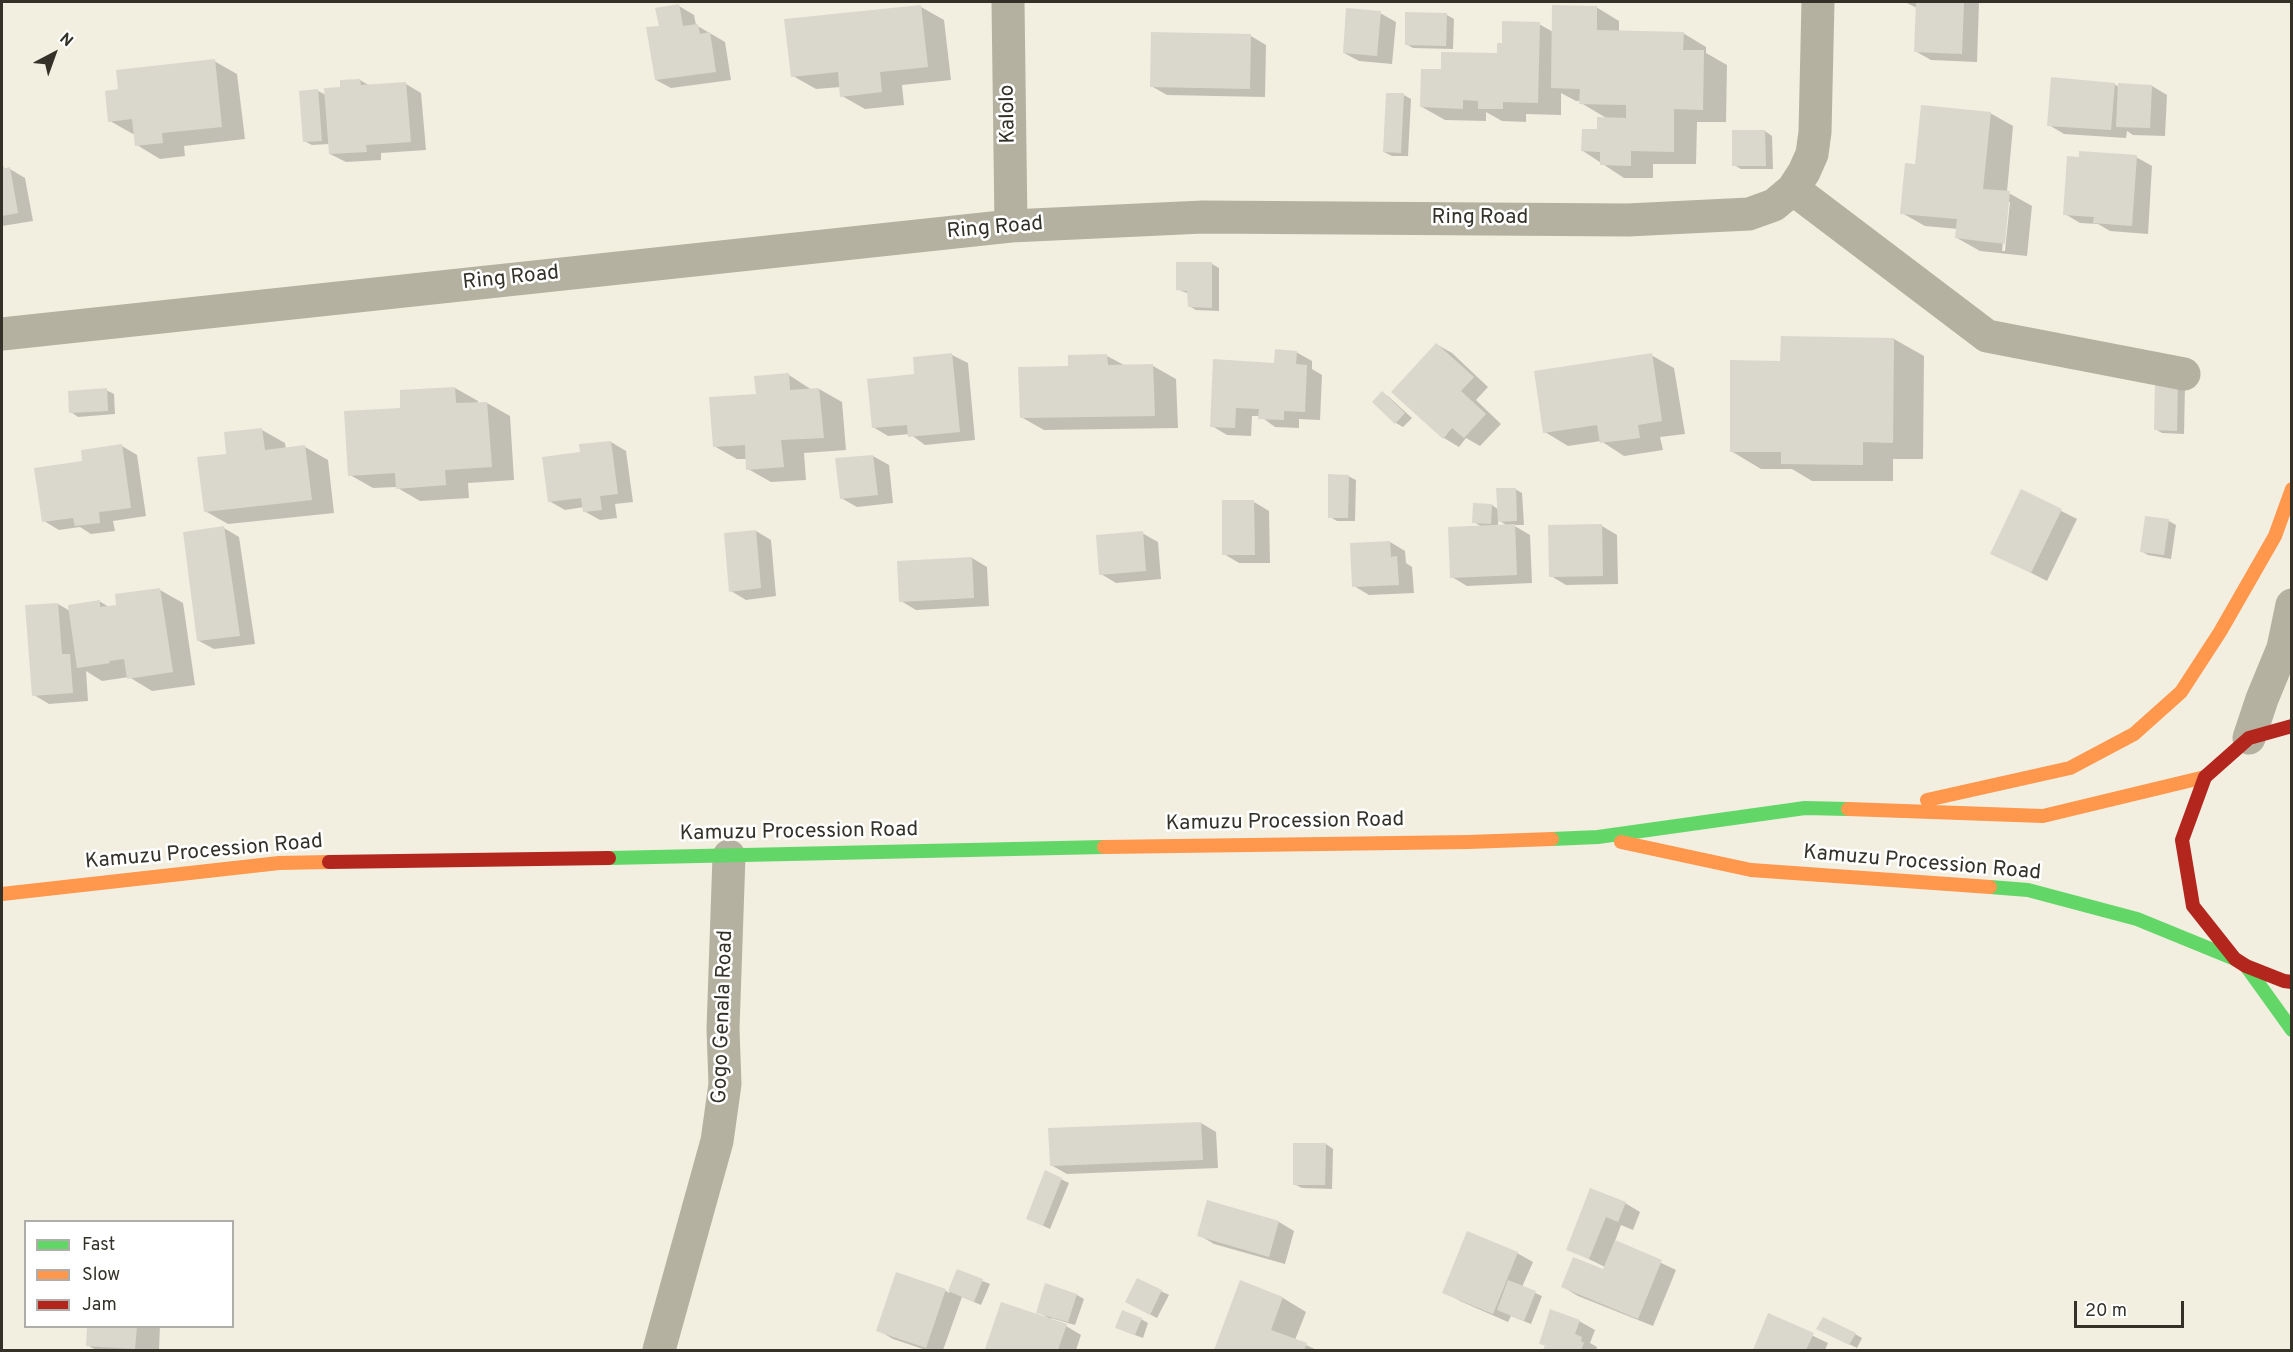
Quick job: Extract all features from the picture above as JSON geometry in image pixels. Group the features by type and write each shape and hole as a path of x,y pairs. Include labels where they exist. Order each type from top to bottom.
{"main road":[{"path":"1881,811 2070,768 2134,734 2181,692 2275,536 2292,489"},
{"path":"2292,726 2249,738 2205,777 2182,840 2193,906 2241,962 2292,1030"},
{"name":"Kamuzu Procession Road","path":"2,894 279,863 729,856 1188,845 1468,842 1598,837 1805,808 2043,816 2205,777"},
{"name":"Kamuzu Procession Road","path":"1598,837 1751,870 2028,890 2137,919 2284,981 2292,982"}],"street":[{"name":"Kalolo","path":"1008,2 1011,226"},
{"name":"Ring Road","path":"2,334 1011,226 1203,217 1628,220 1749,214 1774,205 1793,189 1812,154 1815,132 1818,2"},
{"path":"1793,189 1987,336 2184,375"},
{"path":"2249,738 2283,648 2292,605"},
{"name":"Gogo Genala Road","path":"659,1350 717,1141 725,1084 723,1029 729,856"}],"building":[{"path":"1916,2 1964,2 1962,54 1914,52"},
{"path":"679,4 683,26 698,24 700,34 710,32 716,72 655,80 646,27 659,26 655,8"},
{"path":"921,5 928,67 880,72 882,92 840,97 838,72 791,77 784,19"},
{"path":"1552,5 1597,6 1597,30 1684,32 1683,50 1704,50 1703,110 1674,109 1674,152 1631,151 1631,166 1600,165 1600,152 1581,151 1582,129 1597,129 1597,117 1626,118 1626,105 1579,104 1580,89 1551,88"},
{"path":"1346,8 1381,11 1377,56 1343,53"},
{"path":"1405,12 1447,13 1446,46 1405,45"},
{"path":"1502,21 1540,22 1538,103 1503,102 1503,109 1478,109 1478,101 1463,100 1463,109 1420,107 1421,69 1441,69 1441,52 1497,53 1497,43 1502,43"},
{"path":"1151,32 1251,34 1250,89 1150,87"},
{"path":"215,59 222,127 162,133 163,143 135,146 132,119 108,122 105,91 118,89 116,70"},
{"path":"2051,77 2115,83 2111,130 2047,126"},
{"path":"360,79 361,85 406,82 411,142 366,145 367,152 329,154 324,88 340,87 340,80"},
{"path":"2118,83 2152,85 2150,128 2116,127"},
{"path":"318,89 322,141 303,142 299,91"},
{"path":"1386,93 1404,93 1401,153 1383,152"},
{"path":"1921,105 1991,112 1983,189 2010,191 2005,244 1955,238 1957,219 1900,214 1905,163 1915,164"},
{"path":"1732,130 1765,130 1766,166 1732,166"},
{"path":"2079,151 2137,155 2132,226 2093,223 2094,217 2063,215 2067,156 2079,157"},
{"path":"10,167 18,213 2,216 2,169"},
{"path":"1176,262 1212,262 1212,308 1188,307 1187,291 1176,290"},
{"path":"1781,336 1894,338 1893,443 1863,442 1863,465 1781,464 1781,452 1730,452 1730,360 1780,361"},
{"path":"1436,343 1474,377 1461,391 1486,414 1464,438 1452,428 1443,439 1391,392"},
{"path":"1275,349 1297,351 1296,364 1307,365 1305,412 1284,411 1284,420 1258,419 1259,409 1236,408 1235,428 1210,427 1213,359 1274,363"},
{"path":"952,353 960,432 908,437 907,425 872,428 867,379 914,374 913,357"},
{"path":"1652,353 1662,421 1638,425 1640,438 1600,443 1597,425 1543,433 1534,371"},
{"path":"1107,354 1108,365 1153,364 1155,416 1020,418 1018,367 1068,366 1068,355"},
{"path":"789,373 790,390 819,388 824,438 781,440 784,467 746,470 745,445 713,447 709,397 756,394 754,376"},
{"path":"2155,380 2178,380 2177,431 2154,430"},
{"path":"455,387 456,403 487,402 492,467 445,470 446,485 396,489 395,473 348,476 344,411 400,408 400,390"},
{"path":"107,388 108,411 69,413 68,391"},
{"path":"1382,391 1405,413 1395,424 1372,402"},
{"path":"262,428 265,450 305,445 312,500 204,512 197,457 226,454 224,432"},
{"path":"611,441 618,494 600,496 602,510 583,512 581,498 548,502 542,457 580,452 579,444"},
{"path":"122,444 131,508 99,512 100,523 75,526 73,518 42,522 34,468 82,461 81,450"},
{"path":"873,455 878,495 840,499 835,458"},
{"path":"1328,474 1349,475 1348,518 1328,518"},
{"path":"1496,488 1516,488 1517,521 1498,522"},
{"path":"2021,489 2062,509 2031,573 1990,554"},
{"path":"1222,500 1254,500 1255,555 1222,555"},
{"path":"1473,503 1492,504 1491,524 1472,523"},
{"path":"2145,516 2169,519 2164,555 2140,552"},
{"path":"1515,524 1517,575 1450,578 1448,527"},
{"path":"1602,524 1603,576 1549,577 1548,525"},
{"path":"224,526 240,636 197,641 183,532"},
{"path":"756,530 761,588 729,592 724,533"},
{"path":"1143,531 1146,571 1099,575 1096,535"},
{"path":"1390,541 1391,557 1397,556 1399,585 1352,587 1350,543"},
{"path":"972,557 974,598 899,602 897,561"},
{"path":"160,588 173,672 127,679 124,659 77,668 68,605 100,600 100,607 116,605 115,594"},
{"path":"58,603 62,654 70,654 73,693 32,696 25,605"},
{"path":"1201,1122 1203,1160 1050,1166 1048,1128"},
{"path":"1293,1143 1326,1143 1325,1185 1293,1185"},
{"path":"1045,1170 1062,1178 1043,1226 1026,1219"},
{"path":"1590,1188 1626,1202 1618,1222 1606,1217 1589,1259 1566,1250"},
{"path":"1207,1200 1279,1221 1269,1257 1197,1236"},
{"path":"1467,1231 1518,1252 1493,1314 1442,1293"},
{"path":"1615,1240 1662,1260 1638,1319 1561,1287 1573,1257 1603,1269"},
{"path":"957,1269 983,1279 974,1302 948,1291"},
{"path":"896,1272 946,1289 926,1348 876,1331"},
{"path":"1137,1278 1162,1290 1150,1315 1125,1302"},
{"path":"1240,1280 1283,1297 1271,1330 1307,1343 1304,1350 1214,1350"},
{"path":"1508,1280 1536,1291 1524,1321 1497,1310"},
{"path":"1045,1283 1077,1294 1068,1322 1036,1313"},
{"path":"1001,1302 1067,1324 1058,1350 985,1349"},
{"path":"1550,1309 1580,1320 1575,1334 1582,1337 1581,1341 1584,1343 1581,1350 1543,1350 1545,1345 1539,1344"},
{"path":"1122,1310 1142,1318 1135,1335 1115,1328"},
{"path":"1768,1313 1814,1333 1806,1350 1753,1350"},
{"path":"1823,1317 1856,1333 1849,1345 1816,1329"},
{"path":"87,1328 137,1328 135,1349 86,1346"}],"traffic: fast":[{"path":"1552,839 1598,837 1805,808 1848,809"},
{"path":"609,858 1104,847"},
{"path":"1990,887 2028,890 2137,919 2235,959"},
{"path":"2246,966 2292,1030"}],"traffic: slow":[{"path":"1927,800 2070,768 2134,734 2181,692 2220,632 2275,536 2292,489"},
{"path":"1848,809 2043,816 2205,777"},
{"path":"1104,847 1552,839"},
{"path":"1621,842 1751,870 1990,887"},
{"path":"2,894 279,863 329,862"}],"traffic: jam":[{"path":"2292,726 2249,738 2205,777 2182,840 2193,906 2235,959 2246,966 2292,982"},
{"path":"329,862 609,858"}]}
